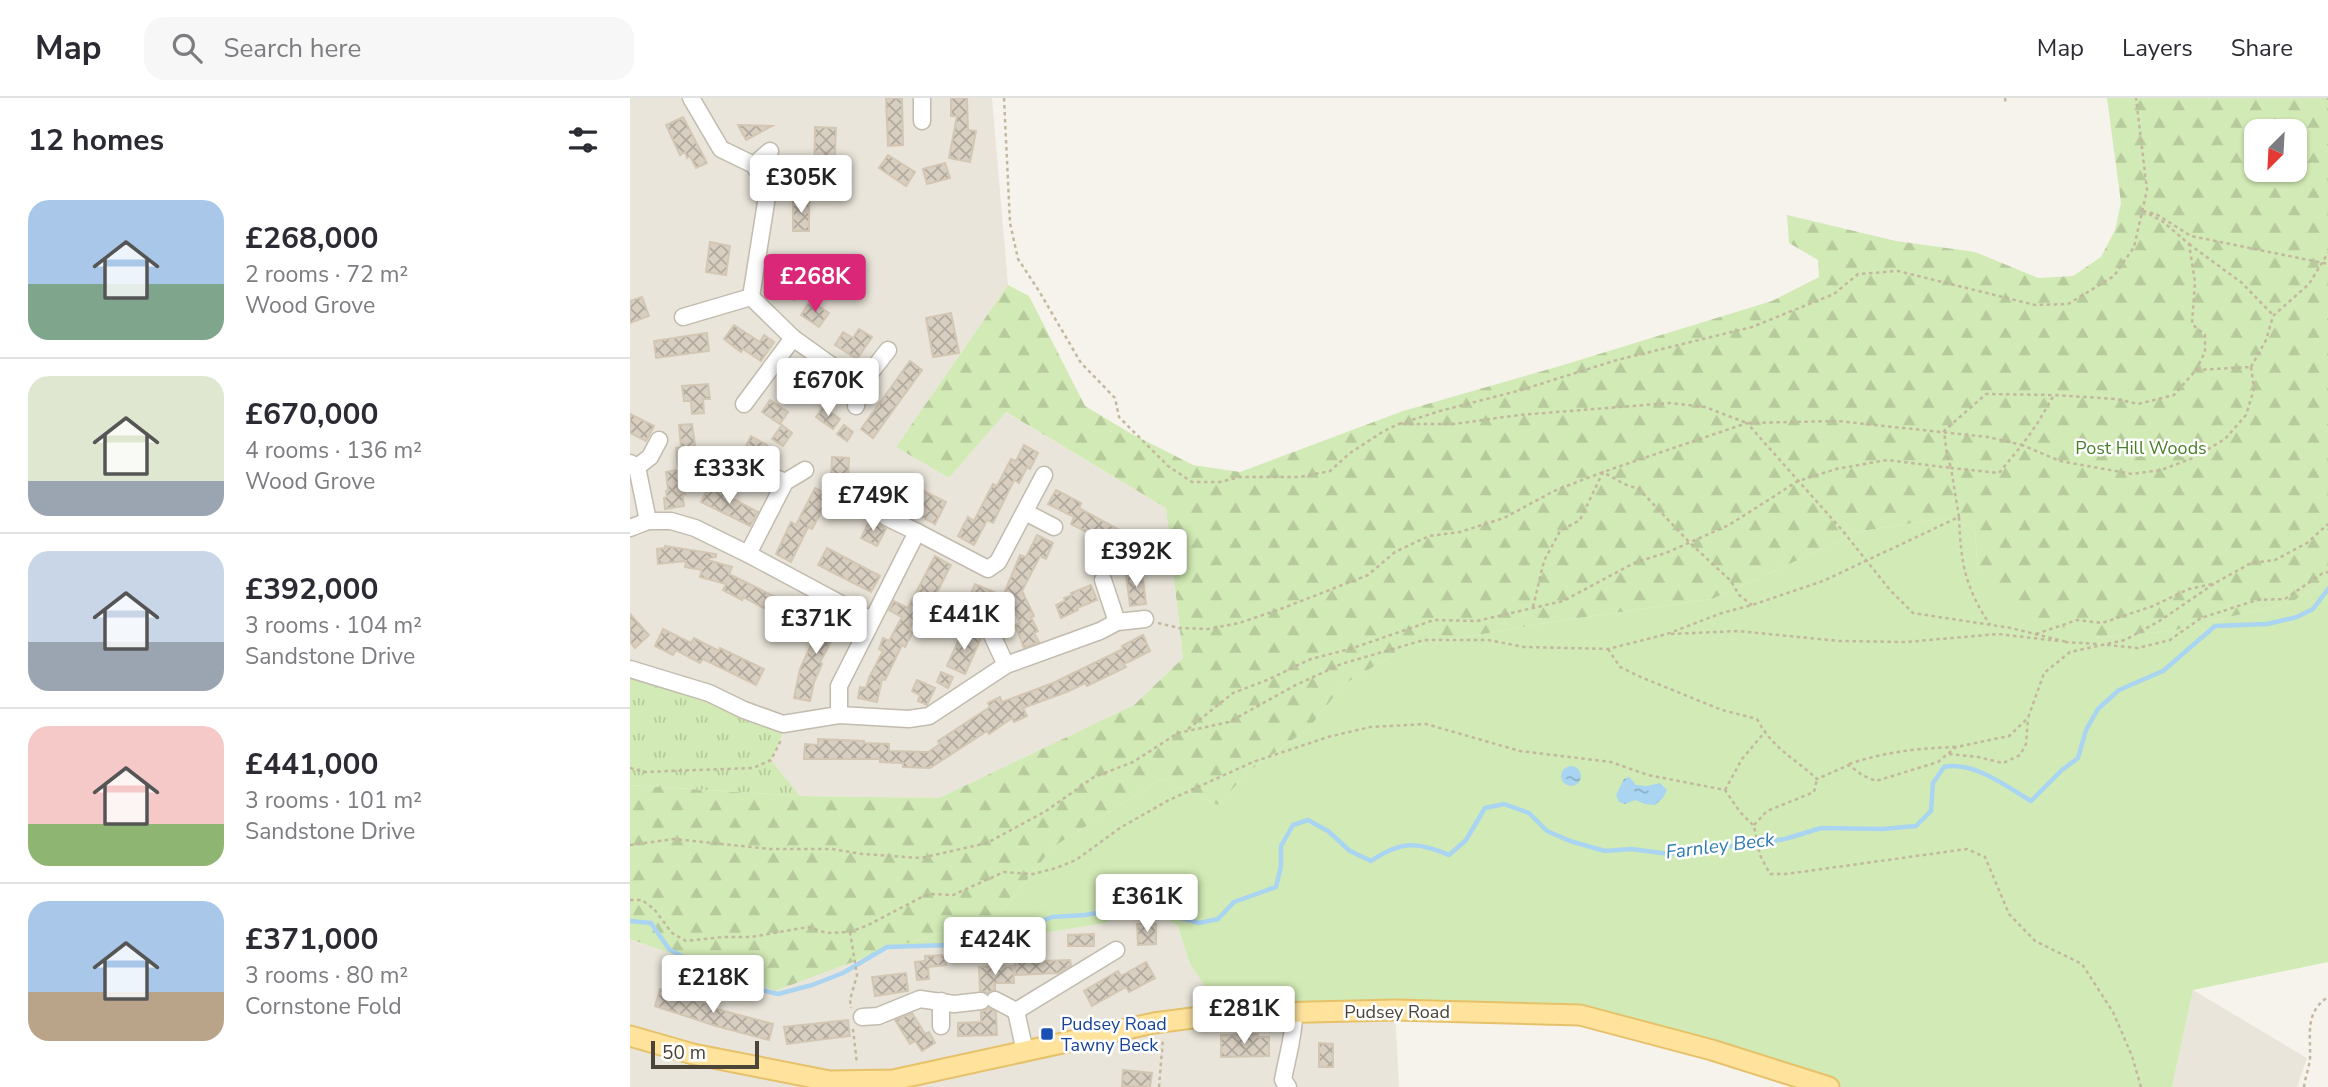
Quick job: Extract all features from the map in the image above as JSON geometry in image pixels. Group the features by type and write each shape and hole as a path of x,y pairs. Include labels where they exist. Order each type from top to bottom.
{"main road":[{"name":"Pudsey Road","path":"630,1036 692,1054 830,1081 892,1080 1164,1022 1223,1014 1395,1010 1580,1015 1699,1046 1829,1087"}],"street":[{"path":"691,98 721,149 754,165 768,190 751,297"},
{"path":"922,98 922,121"},
{"path":"754,165 770,150"},
{"path":"683,317 751,297"},
{"path":"751,297 793,338 860,386"},
{"path":"744,404 793,338"},
{"path":"856,406 860,386 888,350"},
{"path":"649,521 634,465 650,457 659,440"},
{"path":"748,554 785,482 805,470"},
{"path":"767,474 785,482"},
{"path":"886,517 988,569 998,562 1044,475"},
{"path":"1025,512 1054,527"},
{"path":"630,528 649,521 671,521 695,528 871,620"},
{"path":"839,715 839,686 917,533"},
{"path":"1103,580 1117,622"},
{"path":"630,669 709,693 744,710 783,724 839,715 909,719 929,716 1006,665 1100,631 1117,622 1145,619"},
{"path":"990,631 1006,665"},
{"path":"1016,1011 1116,950"},
{"path":"862,1017 878,1016 920,999 954,1004 988,1000 1016,1011"},
{"path":"941,1001 941,1026"},
{"path":"1016,1011 1025,1052"},
{"path":"1289,1087 1283,1080 1294,1034 1294,1014"}],"path":[{"path":"1004,98 1010,223 1018,259 1081,363 1115,398 1119,416 1168,467 1192,482 1220,482 1240,477 1300,477 1330,471 1350,453 1399,424 1617,360 1752,327 1834,294 1858,274 1898,271 2035,305 2068,304 2114,276 2134,247 2147,190 2136,98"},
{"path":"2005,98 2006,105"},
{"path":"2143,211 2162,221 2242,283 2273,316"},
{"path":"2143,211 2156,214 2191,236 2328,264"},
{"path":"1944,431 1986,394 2116,398 2138,404 2174,395 2196,370 2205,352 2205,335 2192,324 2195,282 2189,244"},
{"path":"1145,619 1179,628 1208,629 1239,623 1368,575 1395,552 1429,536 1460,532 1504,518 1555,491 1602,472 1747,424 1837,421 1944,431 1988,437 2022,445 2060,461 2132,474 2161,470 2193,458 2225,439 2246,415 2255,390 2251,367 2266,340 2273,316 2309,284 2328,253"},
{"path":"2196,370 2251,367"},
{"path":"1186,731 1233,693 1311,659 1353,648 1434,620 1476,621 1563,601 1636,562 1666,553 1729,525 1798,481 1836,469 1887,460 1999,473 2037,424 2054,395"},
{"path":"1399,424 1454,424 1519,415 1670,403 1705,407 1747,424 1890,590 1913,613 1990,625 2067,642"},
{"path":"1944,431 1959,517 1966,581 1990,625"},
{"path":"1602,472 1623,484 1639,489 1690,543 1731,581 1739,594 1752,606"},
{"path":"1533,608 1544,561 1559,531 1580,520 1602,472"},
{"path":"630,845 674,839 770,849 832,849 921,858 987,843 1046,811 1094,777 1133,762 1178,733 1229,722 1341,664 1424,640 1488,640 1524,647 1608,649 1667,634 1722,613 1752,606 1823,581 1959,517"},
{"path":"1947,754 2003,763 2020,755 2026,744 2028,718 2044,673 2070,652 2125,640 2251,563 2275,560 2307,543 2328,524"},
{"path":"1667,634 1738,631 1839,641 1906,642 1998,634 2138,648 2170,640 2201,618 2257,600 2285,599 2328,572"},
{"path":"2036,634 2077,620 2102,622 2123,617 2189,589 2215,583"},
{"path":"1608,649 1620,667 1722,710 1757,719 1764,733 1777,748 1817,779"},
{"path":"1817,779 1877,754 1915,748 1956,747 2009,736 2028,718"},
{"path":"630,768 645,772 753,768 771,760 782,736 783,724"},
{"path":"630,900 642,900 654,909 672,933 686,941 751,937 808,928 827,933 850,932 932,894 953,895 1004,872 1033,874 1076,860 1120,828 1167,801 1253,762 1328,737 1370,727 1426,724 1520,751 1611,762 1648,775 1725,790 1740,812 1754,826 1760,855 1770,874 1967,849 1985,857 2008,914 2035,940 2082,964 2113,1012 2132,1056 2141,1087"},
{"path":"1725,790 1742,759 1764,733"},
{"path":"1849,765 1876,781 1938,762 1956,747"},
{"path":"1754,826 1767,811 1814,792 1817,779"},
{"path":"850,932 857,975"},
{"path":"2304,1087 2309,1059 2309,1021 2328,997"},
{"path":"1159,1087 1164,1022"}],"shaded area":[{"path":"630,98 992,98 1008,285 896,447 949,478 1005,412 1166,508 1183,658 1134,705 939,798 800,796 771,760 782,736 630,669"},
{"path":"1140,903 1178,926 1189,963 1395,1010 1399,1087 630,1087 630,939 775,991 888,949 1006,939 1105,923"},
{"path":"2193,990 2307,1058 2297,1087 2172,1087"}],"green space":[{"name":"Post Hill Woods","path":"2107,98 2328,98 2328,578 2292,602 2171,631 2093,638 2005,607 1978,573 1975,529 1945,518 1862,531 1712,599 1558,621 1406,647 1343,685 1309,728 1248,772 1218,805 1161,779 1053,847 998,916 888,949 775,991 630,939 630,785 800,796 939,798 1134,705 1183,658 1166,508 1006,412 949,478 896,447 1008,285 1029,296 1085,406 1130,433 1193,465 1240,472 1403,411 1772,301 1819,277 1818,260 1789,243 1787,215 1896,241 1975,252 2038,278 2073,276 2101,257 2115,230 2121,203"},
{"path":"1945,518 1975,529 1978,573 2093,638 2171,631 2292,602 2328,578 2328,962 2193,990 2172,1087 1829,1087 1580,1015 1223,1014 1189,962 1178,926 1140,903 1105,923 1006,939 888,949 998,916 1053,847 1161,779 1218,805 1248,772 1309,728 1343,685 1406,647 1558,621 1712,599 1862,531"},
{"path":"630,669 783,724 782,736 771,760 800,796 630,785"}],"water":[{"path":"1571,766 1578,769 1581,776 1578,783 1571,786 1564,783 1561,776 1564,769"},
{"path":"1629,777 1636,785 1660,783 1667,790 1655,805 1635,800 1625,804 1619,802 1616,795 1624,779"}],"building":[{"path":"886,98 902,98 903,145 888,146"},
{"path":"951,98 967,98 968,130 976,131 970,162 949,158 957,116 951,116"},
{"path":"683,117 707,163 696,168 690,156 687,158 685,152 680,155 666,125"},
{"path":"738,125 772,126 746,140"},
{"path":"815,127 836,128 834,178 814,177"},
{"path":"888,155 915,172 906,186 879,168"},
{"path":"945,163 950,178 927,184 923,169"},
{"path":"793,199 809,199 809,231 793,231"},
{"path":"710,242 730,246 726,275 706,272"},
{"path":"784,275 803,287 794,300 776,288"},
{"path":"642,297 649,316 630,323 630,301"},
{"path":"810,301 829,313 819,327 801,315"},
{"path":"951,313 959,353 933,357 926,318"},
{"path":"734,325 760,342 764,335 774,342 761,361 743,349 741,352 724,339"},
{"path":"859,329 872,337 857,359 835,345 843,332 853,338"},
{"path":"707,333 709,351 656,358 654,341"},
{"path":"798,361 827,383 815,400 785,378"},
{"path":"910,361 922,370 873,438 861,429"},
{"path":"708,384 710,399 703,399 704,413 692,414 691,401 684,401 682,386"},
{"path":"770,400 788,412 780,424 762,412"},
{"path":"823,407 840,419 833,429 816,417"},
{"path":"630,414 654,426 646,441 630,433"},
{"path":"692,424 694,464 678,466 676,448 681,447 679,425"},
{"path":"782,425 792,433 783,446 772,439"},
{"path":"844,425 853,432 847,441 837,434"},
{"path":"751,436 767,445 750,479 737,472 741,464 738,462"},
{"path":"1024,445 1038,453 1019,483 1014,480 993,523 987,520 974,545 958,536 968,517 974,521 993,484 997,486 1011,459 1016,461"},
{"path":"832,457 849,458 848,480 831,479"},
{"path":"676,470 682,473 684,506 665,509 664,498 667,497 668,490 666,472"},
{"path":"880,474 915,493 918,488 946,502 935,524 871,489"},
{"path":"709,486 758,512 750,526 701,502"},
{"path":"815,488 830,496 812,529 808,527 791,562 776,554 791,522 796,525"},
{"path":"1056,490 1081,503 1079,508 1134,538 1127,553 1071,524 1074,517 1048,504"},
{"path":"870,520 886,529 877,546 861,538"},
{"path":"1037,535 1053,543 1046,559 1040,556 1022,591 1034,616 1031,617 1038,631 1034,633 1039,642 1024,648 1015,625 1020,623 1005,591 1020,555 1026,557"},
{"path":"665,546 716,554 716,557 704,559 732,567 729,574 796,607 788,621 743,597 742,600 723,590 726,584 700,577 702,570 685,567 686,561 658,564 657,549"},
{"path":"827,548 880,576 871,592 818,565"},
{"path":"935,556 951,565 927,612 920,609 909,630 913,632 905,647 902,645 885,680 882,679 877,702 858,698 860,687 866,688 883,651 879,649 883,638 889,641 902,617 889,610 894,601 908,608"},
{"path":"1142,572 1146,604 1130,606 1126,574"},
{"path":"975,584 994,592 987,609 968,600"},
{"path":"1091,585 1097,600 1061,618 1056,605 1065,601 1064,598 1072,595 1071,593"},
{"path":"827,610 843,619 820,662 822,664 810,701 794,698 800,669"},
{"path":"630,614 649,635 635,648 630,642"},
{"path":"663,629 691,643 694,638 719,651 720,648 764,669 756,685 703,659 700,663 676,650 673,655 655,646"},
{"path":"963,630 981,638 965,674 947,666"},
{"path":"1143,635 1150,651 1124,664 1126,667 1087,686 1085,683 1023,708 1027,716 1014,722 1012,718 989,734 987,731 930,768 903,767 903,763 880,762 880,759 804,759 805,744 818,745 818,739 889,744 889,751 928,752 940,744 938,741 990,707 988,703 1000,697 1002,702 1053,683 1123,649 1122,646"},
{"path":"941,672 953,677 948,688 937,682"},
{"path":"917,680 935,688 927,705 918,701 920,695 912,691"},
{"path":"1137,924 1156,924 1156,944 1138,945"},
{"path":"1094,934 1094,946 1068,946 1068,935"},
{"path":"945,955 946,965 928,967 929,979 917,980 915,962 925,961 925,956"},
{"path":"1070,960 1071,965 1058,973 1015,975 1015,962"},
{"path":"1146,962 1155,978 1129,992 1126,987 1092,1006 1084,991 1118,971 1121,976"},
{"path":"1013,966 1014,983 995,983 995,990 987,993 980,991 979,967"},
{"path":"906,973 908,991 875,996 872,977"},
{"path":"660,989 710,1005 709,1007 773,1024 769,1040 655,1006"},
{"path":"989,1008 996,1012 997,1035 958,1036 958,1023 981,1022 981,1012"},
{"path":"912,1013 925,1034 929,1032 935,1043 922,1051 915,1041 910,1044 895,1020"},
{"path":"848,1020 850,1036 787,1044 784,1027"},
{"path":"1258,1034 1258,1037 1269,1037 1269,1056 1221,1057 1221,1035"},
{"path":"1319,1043 1333,1044 1333,1067 1319,1067"},
{"path":"1123,1070 1152,1073 1150,1087 1122,1086"}],"waterway":[{"name":"Farnley Beck","path":"630,921 651,923 669,949 704,969 750,987 778,994 843,973 887,947 949,945 1019,930 1052,917 1085,915 1132,907 1199,923 1218,919 1234,902 1276,887 1281,866 1281,846 1293,825 1308,820 1328,831 1350,851 1371,861 1391,850 1409,845 1428,847 1449,855 1466,840 1485,808 1504,804 1529,813 1547,831 1605,851 1631,849 1669,854 1704,846 1735,846 1785,839 1821,828 1883,829 1916,826 1931,811 1933,783 1944,767 1955,766 1978,771 2031,801 2078,758 2086,730 2098,709 2119,690 2163,671 2215,626 2267,624 2297,617 2313,609 2328,589"}],"place":[{"name":"Pudsey Road Tawny Beck","path":"1047,1034"}]}
